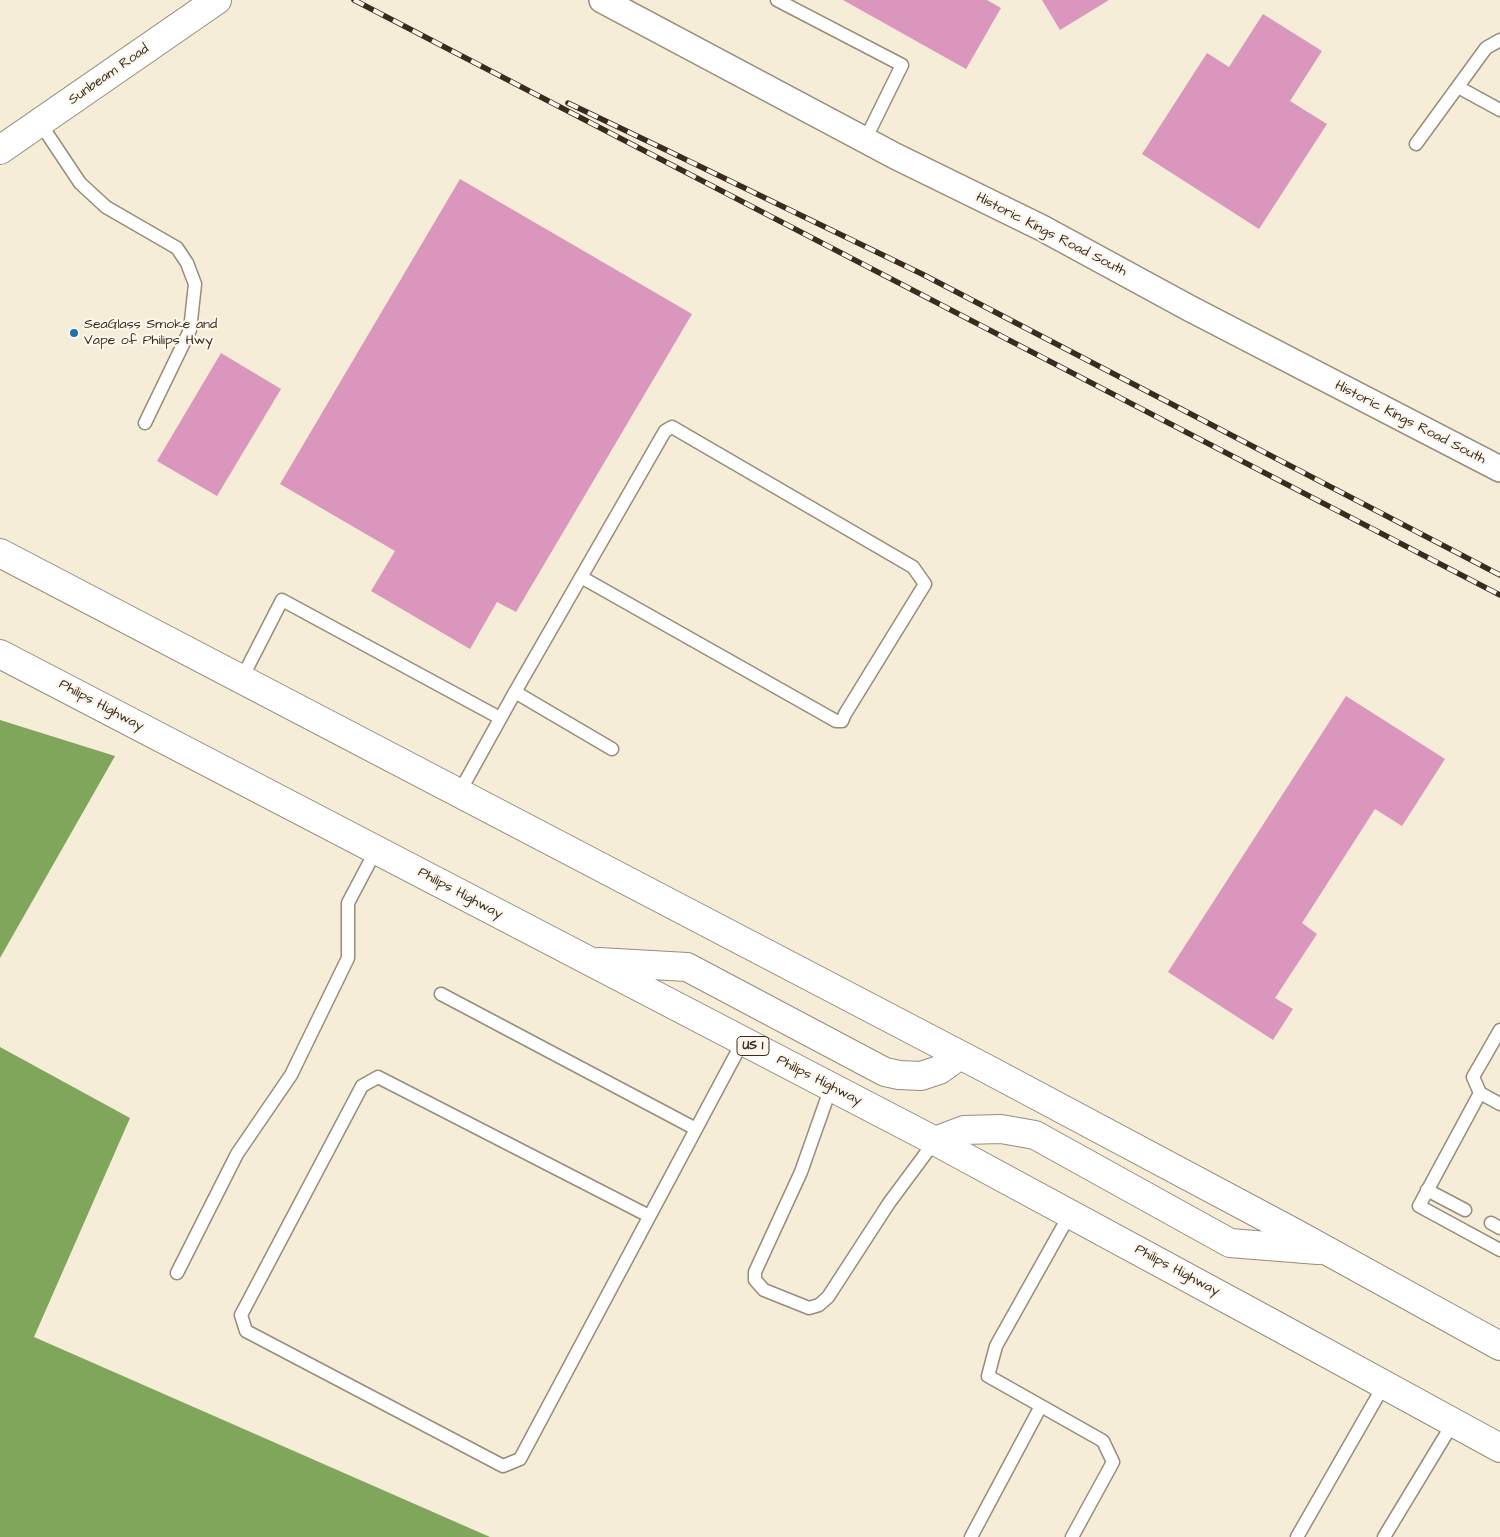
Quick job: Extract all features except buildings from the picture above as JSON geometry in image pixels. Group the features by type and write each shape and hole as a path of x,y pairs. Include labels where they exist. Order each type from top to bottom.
{"main road":[{"name":"Sunbeam Road","path":"2,145 40,123 217,0"},
{"path":"0,554 960,1055 1327,1251 1500,1346"},
{"name":"Philips Highway","path":"0,654 936,1141 1500,1448"},
{"path":"590,961 687,967 885,1072 899,1076 922,1076 939,1070 960,1055"},
{"path":"936,1141 964,1130 1001,1129 1034,1136 1230,1243 1327,1251"}],"street":[{"name":"Historic Kings Road South","path":"602,0 865,140 1042,228 1189,308 1500,470"}],"lane":[{"path":"777,0 902,65 865,140"},
{"path":"1416,144 1486,48 1500,40"},
{"path":"1458,87 1500,110"},
{"path":"40,123 80,183 106,207 177,248 187,263 195,284 190,330 145,423"},
{"path":"459,794 500,718 581,577 665,431 672,427 914,567 925,584 842,720 836,721 581,577"},
{"path":"241,680 282,600 500,718"},
{"path":"515,692 612,748"},
{"path":"177,1273 237,1154 291,1075 348,958 348,903 376,850"},
{"path":"441,994 696,1129"},
{"path":"1500,1030 1474,1077 1480,1093 1500,1104"},
{"path":"649,1216 378,1077 362,1086 241,1315 246,1331 503,1466 520,1459 743,1041"},
{"path":"831,1087 801,1172 755,1272 756,1280 764,1290 809,1308 819,1305 828,1297 890,1203 936,1141"},
{"path":"1480,1093 1418,1206 1500,1250"},
{"path":"1427,1190 1465,1210"},
{"path":"1070,1214 996,1346 988,1376 1103,1441 1113,1462 1072,1537"},
{"path":"1297,1537 1384,1385"},
{"path":"971,1537 1041,1406"},
{"path":"1384,1537 1453,1423"}],"green space":[{"path":"0,720 115,756 0,958"},
{"path":"0,1047 130,1118 34,1337 490,1537 0,1537"}],"railway":[{"path":"354,0 1500,595"},
{"path":"568,103 922,274 1500,575"}],"place":[{"name":"SeaGlass Smoke and Vape of Philips Hwy","path":"74,333"}]}
